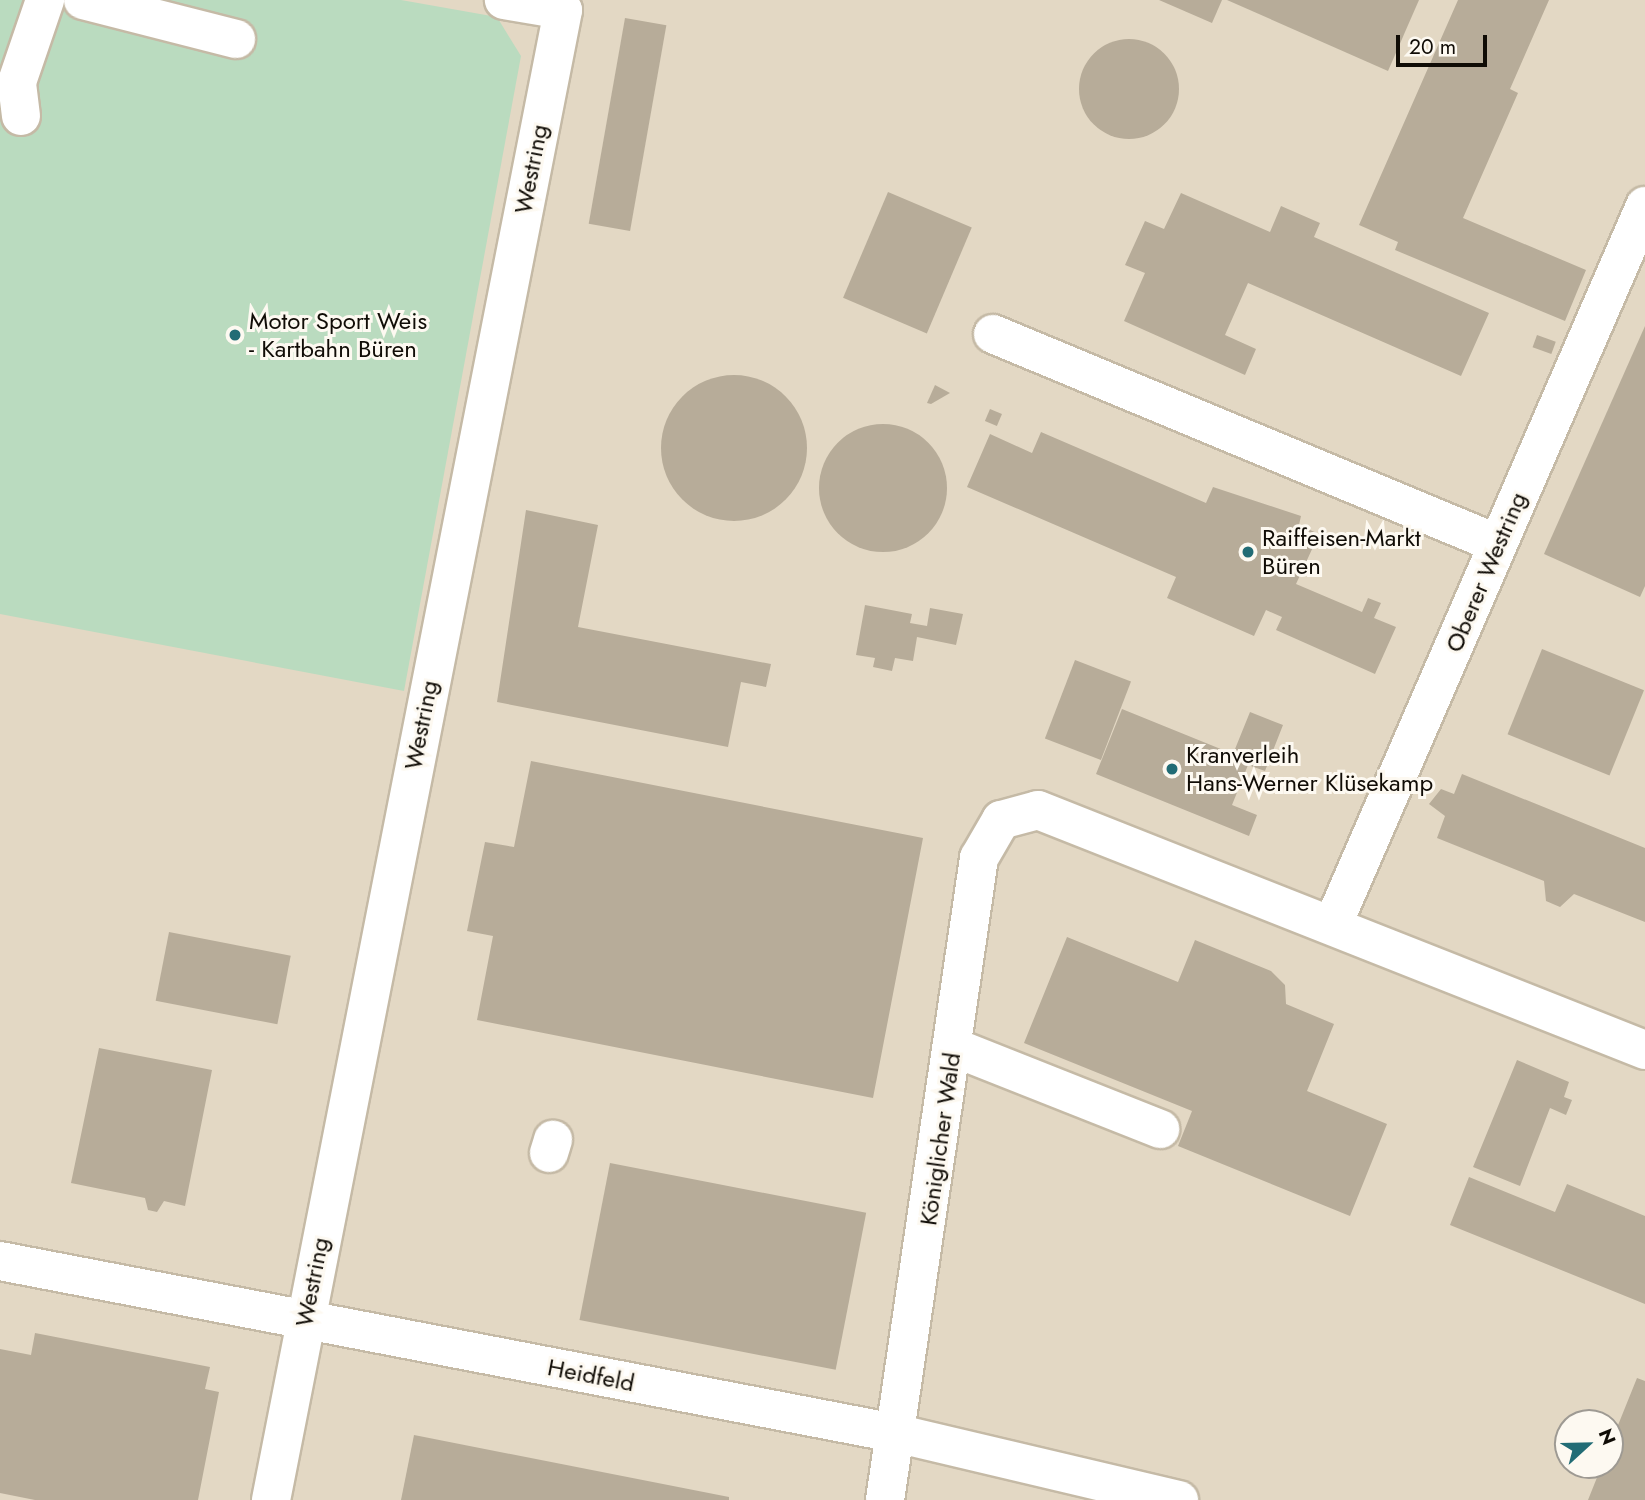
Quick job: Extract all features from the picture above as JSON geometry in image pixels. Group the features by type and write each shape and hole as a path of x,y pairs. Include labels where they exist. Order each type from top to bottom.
{"street":[{"path":"21,116 17,82 44,0"},
{"path":"83,0 236,39"},
{"name":"Westring","path":"271,1500 564,5 504,0"},
{"name":"Oberer Westring","path":"1334,924 1643,217"},
{"path":"993,334 1498,544"},
{"name":"Königlicher Wald","path":"885,1500 979,858 1001,820 1038,810 1334,924"},
{"path":"1334,924 1645,1050"},
{"path":"953,1047 1160,1129"},
{"name":"Heidfeld","path":"0,1261 895,1433 1170,1498"}],"shaded area":[{"path":"0,0 1645,0 1645,1500 0,1500"}],"green space":[{"name":"Motor Sport Weis - Kartbahn Büren","path":"0,0 401,0 497,17 521,56 404,691 0,614"}],"building":[{"path":"1159,0 1222,0 1212,23"},
{"path":"1227,0 1419,0 1388,71"},
{"path":"1458,0 1549,0 1510,89 1518,93 1463,218 1586,270 1565,321 1395,250 1398,242 1359,225"},
{"path":"625,18 666,25 630,231 589,224"},
{"path":"1129,39 1157,47 1171,61 1179,89 1171,117 1157,131 1129,139 1101,131 1087,117 1079,89 1087,61 1101,47"},
{"path":"888,192 972,228 927,333 843,298"},
{"path":"1181,193 1270,232 1281,206 1320,223 1314,237 1489,313 1461,376 1248,283 1225,335 1256,349 1245,375 1124,321 1145,273 1125,265 1145,221 1164,229"},
{"path":"1645,326 1645,586 1640,597 1544,554"},
{"path":"1537,335 1556,342 1551,354 1533,347"},
{"path":"734,375 762,381 786,396 801,420 807,448 801,476 786,500 762,515 734,521 706,515 682,500 667,476 661,448 667,420 682,396 706,381"},
{"path":"935,385 950,393 931,404 927,403"},
{"path":"990,409 1002,414 997,426 985,421"},
{"path":"883,424 908,428 929,442 943,463 947,488 943,513 929,534 908,548 883,552 858,548 837,534 823,513 819,488 823,463 837,442 858,428"},
{"path":"1041,432 1206,503 1213,487 1301,516 1299,525 1319,534 1296,584 1362,612 1368,598 1381,603 1374,618 1396,627 1375,674 1276,630 1282,617 1266,610 1254,636 1167,598 1176,577 967,487 990,434 1032,453"},
{"path":"526,510 598,525 578,627 771,664 766,687 741,682 728,747 497,702"},
{"path":"865,605 912,614 910,623 927,626 930,608 963,614 956,645 917,637 913,661 895,658 892,671 873,667 875,658 856,655"},
{"path":"1542,649 1644,690 1610,776 1508,734"},
{"path":"1075,660 1131,682 1101,760 1045,738"},
{"name":"Kranverleih Hans-Werner Klüsekamp","path":"1122,709 1233,754 1250,712 1283,725 1265,771 1248,765 1232,805 1257,815 1249,836 1096,774"},
{"path":"531,761 923,838 873,1098 477,1020 493,936 467,931 485,842 514,847"},
{"path":"1462,774 1645,848 1645,922 1574,894 1560,907 1546,901 1544,881 1437,838 1445,816 1429,804 1441,789 1454,794"},
{"path":"169,932 291,956 277,1024 156,1001"},
{"path":"1067,937 1178,982 1195,940 1271,971 1285,985 1286,1004 1334,1024 1307,1091 1387,1124 1350,1216 1178,1146 1192,1111 1024,1043"},
{"path":"99,1048 212,1070 185,1206 164,1201 157,1212 148,1210 145,1198 71,1183"},
{"path":"1517,1060 1569,1082 1564,1097 1572,1100 1566,1115 1550,1108 1520,1186 1473,1167"},
{"path":"610,1163 866,1213 836,1370 579,1320"},
{"path":"1469,1177 1555,1212 1567,1184 1645,1216 1645,1304 1450,1225"},
{"path":"35,1333 210,1367 205,1389 219,1392 198,1500 35,1500 0,1493 0,1349 31,1355"},
{"path":"1637,1378 1645,1381 1645,1500 1588,1500 1596,1479 1624,1479 1624,1410"},
{"path":"414,1435 729,1497 729,1500 401,1500"}],"place":[{"name":"Motor Sport Weis - Kartbahn Büren","path":"235,335"},
{"name":"Raiffeisen-Markt Büren","path":"1248,552"},
{"name":"Kranverleih Hans-Werner Klüsekamp","path":"1172,769"}]}
